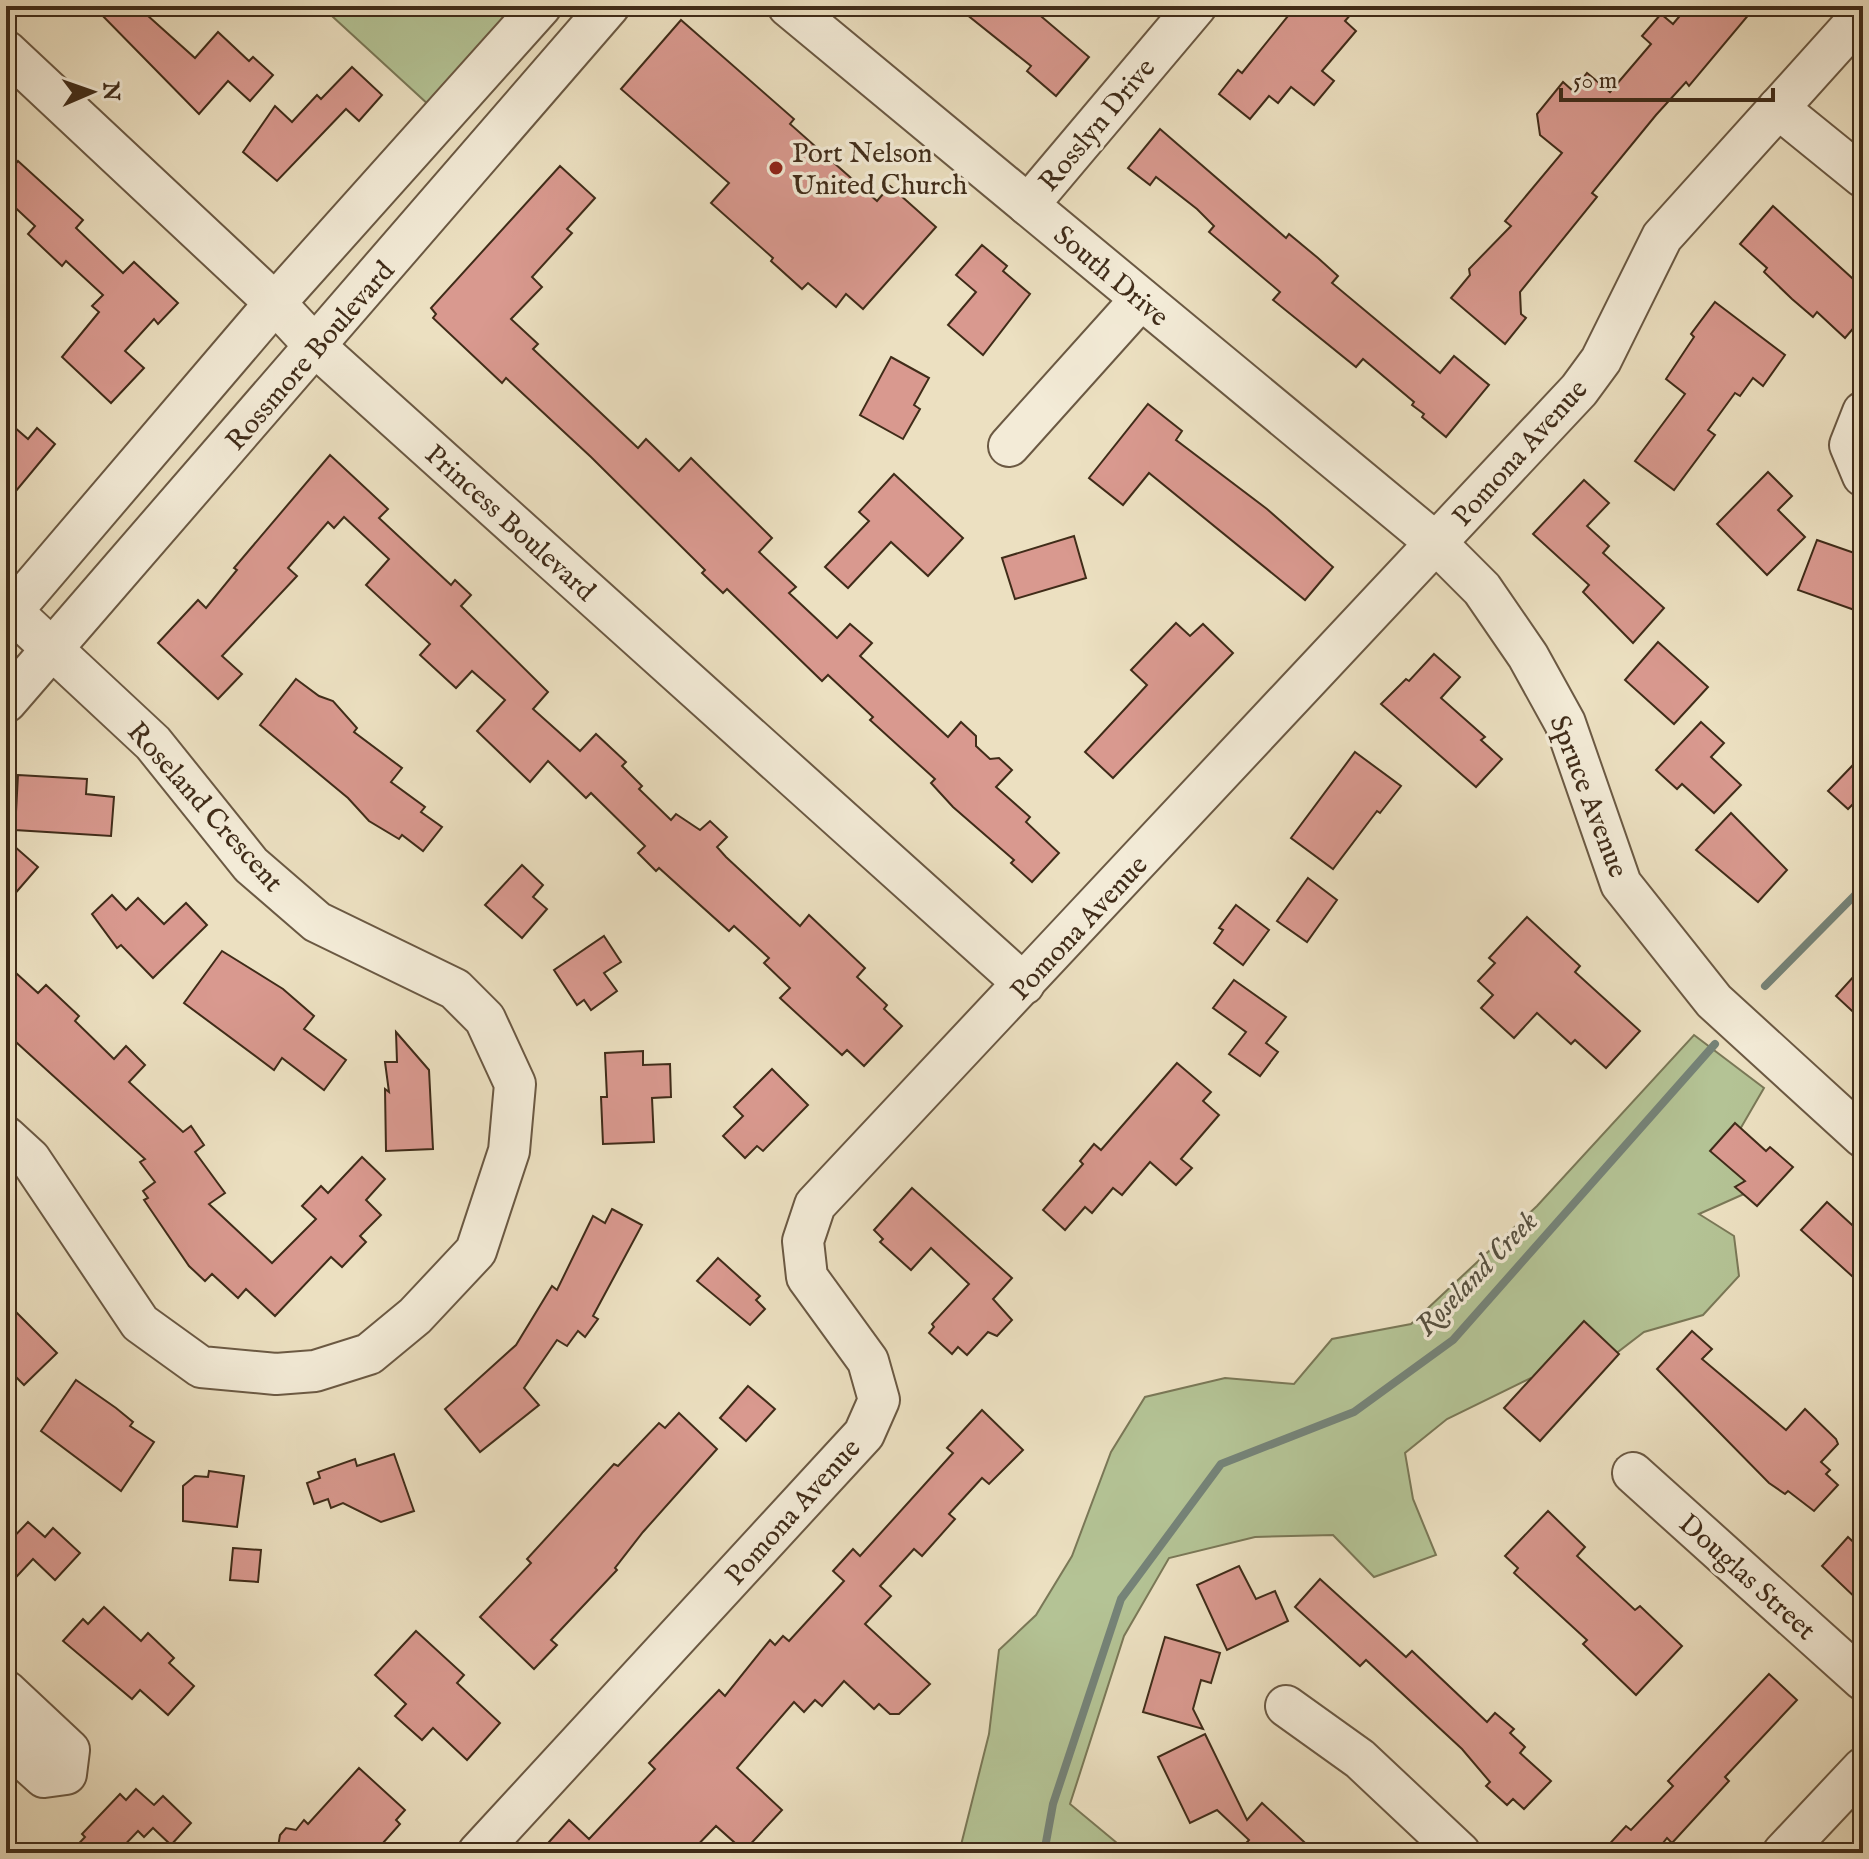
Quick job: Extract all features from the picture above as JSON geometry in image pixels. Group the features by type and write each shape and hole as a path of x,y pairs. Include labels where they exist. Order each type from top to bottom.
{"street":[{"name":"Rossmore Boulevard","path":"8,612 275,303 541,6"},
{"name":"Rossmore Boulevard","path":"6,702 609,6"},
{"name":"South Drive","path":"788,6 1436,543"},
{"name":"Rosslyn Drive","path":"1028,205 1196,6"},
{"name":"Pomona Avenue","path":"478,1853 864,1434 879,1400 868,1361 807,1277 803,1241 815,1205 1579,390 1601,360 1662,237 1863,14"},
{"name":"Princess Boulevard","path":"6,51 275,303 316,347 1024,984"},
{"path":"1778,108 1863,177"},
{"path":"1009,446 1141,299"},
{"path":"1863,412 1850,445 1863,476"},
{"name":"Spruce Avenue","path":"1436,543 1482,589 1528,656 1565,723 1621,884 1714,1001 1863,1137"},
{"name":"Roseland Crescent","path":"6,1137 30,1159 140,1323 201,1367 276,1374 315,1371 369,1354 415,1316 476,1251 509,1151 515,1084 485,1019 455,989 317,922 251,865 153,743 8,612"},
{"name":"Douglas Street","path":"1633,1473 1863,1680"},
{"path":"6,1691 69,1750 66,1774 44,1777 6,1743"},
{"path":"1286,1706 1360,1759 1460,1853"},
{"path":"1783,1853 1863,1768"}],"green space":[{"path":"321,6 517,6 430,106"},
{"path":"1694,1035 1764,1088 1739,1131 1749,1153 1744,1194 1699,1214 1734,1236 1739,1276 1703,1315 1644,1332 1584,1378 1531,1378 1447,1419 1405,1453 1413,1499 1436,1555 1374,1577 1333,1535 1255,1537 1169,1558 1124,1636 1070,1804 1129,1853 959,1853 989,1734 999,1650 1036,1615 1072,1556 1111,1452 1145,1397 1225,1378 1294,1384 1332,1339 1411,1324 1537,1206"}],"building":[{"path":"93,6 137,6 195,58 218,32 249,61 253,57 273,75 250,101 228,81 199,114"},
{"path":"956,6 1029,6 1089,57 1056,96 1027,71 1031,66"},
{"path":"1296,6 1358,6 1345,21 1356,31 1322,71 1334,81 1314,105 1291,87 1278,103 1269,96 1250,119 1219,94 1238,70 1242,73"},
{"path":"1688,6 1756,6 1689,86 1686,82 1656,115 1592,193 1597,197 1520,292 1521,314 1526,318 1505,344 1451,298 1470,275 1469,269 1511,226 1505,221 1562,153 1540,135 1537,114 1563,82 1573,91 1587,73 1610,92 1651,44 1642,36 1661,14 1673,24"},
{"name":"Port Nelson United Church","path":"681,20 794,119 790,124 877,201 890,186 936,227 863,309 846,294 836,307 808,283 802,289 771,261 773,258 711,203 729,183 621,89"},
{"path":"352,67 382,95 359,121 346,109 277,181 243,152 275,106 292,122 317,95 321,99"},
{"path":"1160,129 1286,238 1289,234 1318,258 1338,276 1332,283 1440,373 1454,356 1489,385 1446,437 1422,417 1424,414 1412,405 1414,402 1363,359 1356,367 1273,300 1280,292 1209,232 1214,226 1197,209 1156,177 1150,185 1128,168"},
{"path":"18,161 83,220 76,228 123,273 134,262 178,303 158,324 154,319 125,351 144,368 111,403 62,357 99,312 92,306 103,295 66,261 62,266 28,234 35,226 6,199 6,174"},
{"path":"560,166 595,198 567,229 572,233 532,277 542,287 511,319 538,344 533,349 638,448 646,439 679,471 691,458 772,538 759,552 796,587 789,593 837,638 850,624 872,643 860,656 948,737 961,722 976,736 976,746 990,759 999,758 1012,770 996,787 1030,817 1026,822 1059,853 1032,882 1011,863 1014,860 953,807 931,783 935,779 870,720 873,717 828,675 822,681 727,589 723,593 702,573 705,570 591,457 506,378 502,383 433,318 436,314 431,308"},
{"path":"1773,206 1863,288 1863,317 1845,338 1817,312 1813,317 1792,299 1764,272 1767,268 1740,244"},
{"path":"982,245 1007,266 1003,271 1030,294 983,355 948,325 976,292 956,275"},
{"path":"1715,302 1785,355 1763,386 1753,378 1740,396 1735,393 1708,430 1715,435 1674,490 1635,461 1685,394 1666,379 1694,337 1691,334"},
{"path":"891,357 929,378 914,405 920,409 903,439 860,415"},
{"path":"1148,404 1182,431 1176,440 1267,509 1333,567 1305,600 1149,473 1123,505 1089,478"},
{"path":"6,420 28,439 37,428 55,444 6,503"},
{"path":"330,455 388,509 379,518 451,585 455,580 471,595 461,606 548,692 533,709 580,751 596,734 626,762 622,766 642,786 639,789 671,820 676,814 700,830 710,821 727,837 717,847 726,857 800,926 809,915 865,968 857,977 887,1005 884,1009 902,1026 864,1066 847,1050 842,1055 780,998 790,988 764,963 769,958 734,926 729,931 659,868 656,871 638,853 645,846 591,793 586,798 548,761 530,782 477,731 505,700 472,671 456,688 420,655 430,644 366,585 389,559 344,517 334,528 328,522 288,568 297,576 222,656 242,674 218,699 158,643 198,600 206,608 237,570 234,568"},
{"path":"1768,472 1792,496 1778,510 1805,537 1767,575 1717,524"},
{"path":"894,474 963,538 928,576 891,542 848,588 825,567 869,521 859,512"},
{"path":"1584,480 1609,503 1587,526 1609,546 1603,553 1664,608 1633,643 1583,592 1589,585 1533,534"},
{"path":"1074,536 1086,578 1015,599 1002,558"},
{"path":"1817,540 1863,556 1863,613 1798,590"},
{"path":"1176,623 1190,636 1203,624 1233,653 1113,778 1085,752 1147,685 1131,670"},
{"path":"1658,642 1708,687 1674,724 1625,680"},
{"path":"1434,654 1460,677 1441,698 1485,737 1481,740 1502,759 1476,787 1381,704 1406,679 1409,681"},
{"path":"296,679 319,696 333,701 357,728 354,732 402,768 391,782 425,807 421,812 442,827 423,851 402,835 399,839 369,821 348,798 260,725"},
{"path":"1701,722 1724,743 1711,757 1741,785 1714,813 1682,784 1677,789 1656,770"},
{"path":"1355,752 1401,786 1380,813 1377,811 1333,869 1291,838"},
{"path":"1852,766 1863,776 1863,794 1848,809 1828,791"},
{"path":"18,775 87,779 86,794 114,797 111,836 15,830"},
{"path":"1731,813 1787,870 1758,902 1696,850"},
{"path":"6,839 38,867 6,904"},
{"path":"522,865 543,885 533,897 547,909 522,938 485,905"},
{"path":"1308,878 1337,900 1307,942 1277,921"},
{"path":"112,895 126,910 138,898 164,924 186,903 207,925 153,978 121,945 117,948 92,914"},
{"path":"1236,905 1269,930 1243,965 1214,943 1223,930 1219,928"},
{"path":"1527,917 1580,966 1575,972 1640,1031 1606,1068 1575,1040 1571,1044 1537,1013 1514,1038 1481,1008 1493,995 1478,981 1495,963 1489,958"},
{"path":"604,936 621,962 604,973 617,991 591,1010 584,1000 577,1005 554,970"},
{"path":"222,951 283,989 314,1016 304,1029 346,1060 324,1090 282,1058 274,1070 184,1003"},
{"path":"1863,966 1863,1021 1836,996"},
{"path":"16,973 38,993 46,985 79,1016 75,1021 114,1059 126,1046 145,1065 129,1082 183,1132 191,1126 204,1145 195,1152 225,1193 209,1204 272,1263 316,1219 302,1206 321,1186 328,1193 362,1157 385,1179 366,1200 381,1215 360,1236 366,1242 342,1267 331,1257 275,1316 246,1289 238,1298 212,1274 205,1281 189,1266 144,1200 148,1198 143,1191 155,1182 140,1162 145,1159 6,1033 6,984"},
{"path":"1234,980 1286,1017 1266,1043 1278,1052 1260,1076 1229,1054 1246,1032 1213,1008"},
{"path":"396,1032 429,1070 433,1149 386,1151 385,1089 389,1092 385,1062 397,1062"},
{"path":"643,1051 643,1065 670,1064 671,1097 652,1098 654,1142 603,1144 601,1097 607,1097 605,1053"},
{"path":"1177,1063 1211,1092 1203,1101 1219,1115 1181,1159 1192,1168 1176,1185 1150,1162 1122,1195 1113,1188 1092,1213 1085,1207 1065,1230 1043,1210 1083,1164 1080,1161 1094,1144 1101,1150"},
{"path":"772,1069 808,1105 763,1151 757,1146 745,1158 723,1136 743,1116 734,1107"},
{"path":"1735,1123 1766,1151 1770,1147 1793,1167 1757,1206 1735,1187 1745,1181 1710,1151"},
{"path":"912,1188 1012,1278 993,1299 1012,1320 997,1336 988,1332 967,1355 958,1347 952,1354 929,1333 934,1327 932,1324 969,1284 931,1248 911,1270 880,1242 883,1239 874,1230"},
{"path":"1827,1202 1863,1235 1863,1286 1801,1230"},
{"path":"612,1209 642,1225 593,1316 598,1319 585,1337 578,1331 567,1346 557,1340 524,1388 539,1405 480,1452 445,1409 516,1345 552,1286 557,1290 593,1216 605,1223"},
{"path":"718,1258 760,1296 756,1300 765,1309 750,1325 697,1281"},
{"path":"6,1302 57,1353 24,1385 6,1367"},
{"path":"1584,1321 1619,1354 1540,1441 1504,1408"},
{"path":"1692,1331 1712,1349 1702,1359 1786,1430 1805,1409 1836,1439 1838,1444 1821,1462 1830,1470 1826,1474 1838,1485 1814,1511 1788,1491 1785,1494 1769,1483 1657,1369"},
{"path":"76,1380 116,1408 133,1422 130,1426 154,1442 121,1491 41,1431"},
{"path":"748,1386 775,1409 746,1441 720,1418"},
{"path":"982,1410 1023,1450 989,1484 982,1478 949,1514 955,1519 922,1556 914,1549 880,1586 891,1596 865,1624 930,1684 899,1714 890,1714 879,1704 874,1709 844,1681 822,1706 815,1700 804,1712 794,1702 737,1768 782,1810 744,1851 716,1826 690,1853 539,1853 569,1820 589,1839 655,1769 649,1763 719,1690 725,1696 770,1640 775,1645 783,1636 789,1641 844,1581 833,1571 853,1549 860,1556 953,1453 947,1448"},
{"path":"679,1413 717,1449 643,1532 615,1568 617,1570 551,1640 557,1645 534,1669 480,1617 531,1563 527,1559 614,1464 618,1466 659,1423 665,1428"},
{"path":"394,1454 414,1511 381,1522 343,1503 331,1508 328,1499 314,1504 307,1483 320,1478 318,1472 355,1459 357,1466"},
{"path":"209,1471 244,1476 237,1527 183,1521 183,1486 195,1476 208,1477"},
{"path":"1548,1511 1585,1547 1577,1556 1635,1610 1640,1606 1682,1646 1636,1695 1583,1644 1587,1640 1514,1573 1518,1568 1505,1556"},
{"path":"28,1522 45,1537 53,1528 80,1553 55,1580 33,1559 6,1588 6,1545"},
{"path":"1848,1537 1863,1551 1863,1605 1822,1566"},
{"path":"233,1548 261,1550 258,1582 230,1580"},
{"path":"1239,1566 1256,1599 1275,1591 1288,1621 1227,1650 1197,1585"},
{"path":"1320,1579 1406,1657 1412,1651 1487,1722 1495,1713 1514,1729 1510,1733 1525,1747 1520,1753 1551,1781 1524,1809 1513,1799 1507,1805 1486,1786 1490,1782 1462,1749 1366,1660 1360,1666 1295,1607"},
{"path":"104,1607 141,1641 148,1633 174,1658 169,1663 194,1686 168,1715 140,1690 132,1699 63,1641 83,1619 88,1624"},
{"path":"416,1631 464,1675 457,1683 500,1723 467,1760 433,1728 422,1740 395,1716 406,1704 375,1675"},
{"path":"1165,1637 1220,1653 1211,1683 1201,1680 1193,1709 1203,1729 1143,1712"},
{"path":"1769,1674 1797,1700 1725,1777 1729,1781 1672,1843 1667,1838 1655,1853 1601,1853 1626,1826 1631,1830 1673,1786 1668,1781"},
{"path":"1205,1734 1247,1820 1262,1803 1316,1853 1237,1853 1249,1840 1217,1810 1190,1823 1158,1757"},
{"path":"359,1768 405,1810 396,1820 400,1824 374,1853 277,1853 280,1835 286,1828 296,1830 304,1820 308,1824"},
{"path":"136,1789 154,1805 163,1796 191,1823 171,1845 153,1828 144,1837 138,1831 117,1853 70,1853 85,1837 82,1834 120,1794 126,1800"}],"waterway":[{"name":"Roseland Creek","path":"1765,986 1863,887"},
{"name":"Roseland Creek","path":"1044,1853 1053,1804 1121,1599 1221,1464 1354,1412 1453,1340 1715,1044"}],"place":[{"name":"Port Nelson United Church","path":"776,168"}]}
